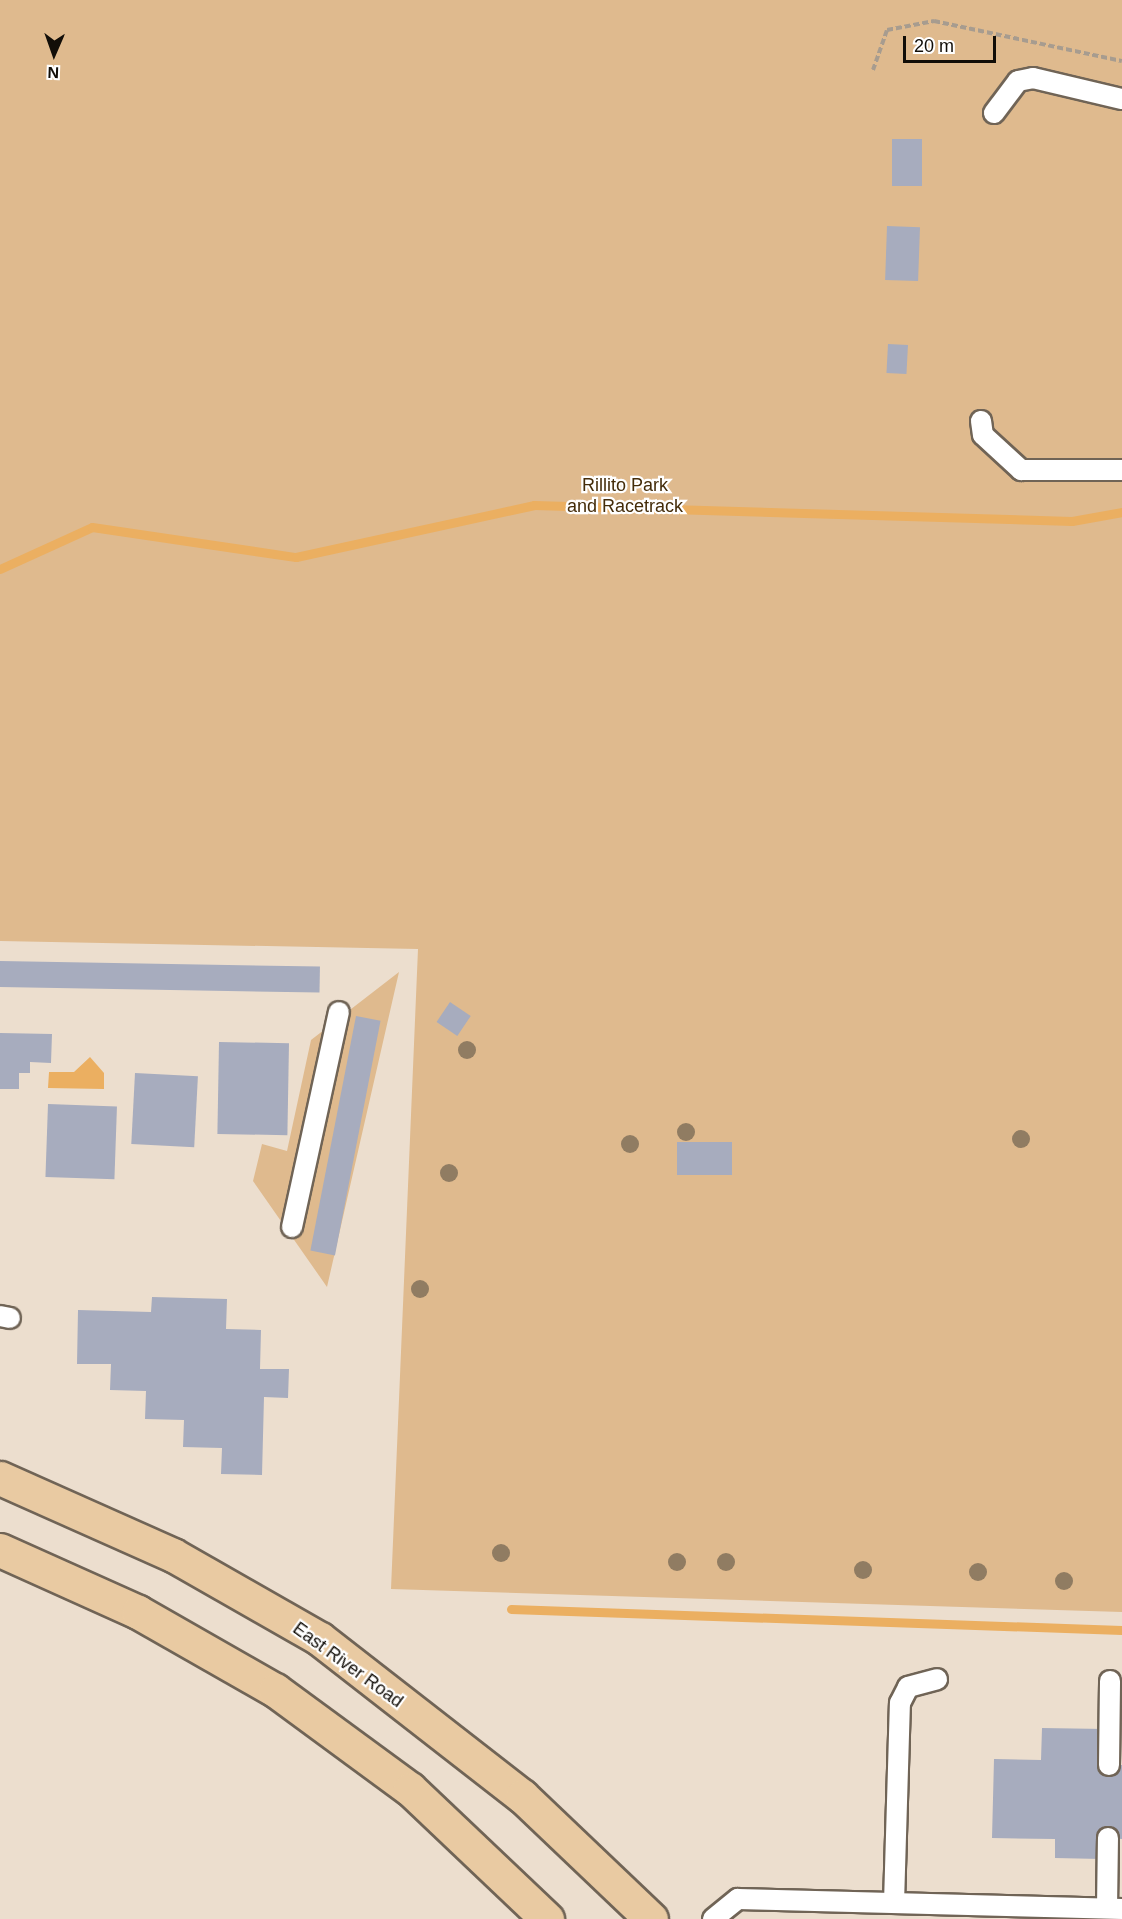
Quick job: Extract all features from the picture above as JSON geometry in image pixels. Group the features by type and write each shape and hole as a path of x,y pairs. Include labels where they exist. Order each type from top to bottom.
{"main road":[{"name":"East River Road","path":"0,1478 173,1555 320,1639 522,1796 651,1919"},
{"path":"0,1550 138,1612 275,1690 410,1789 547,1919"}],"lane":[{"path":"994,113 1018,81 1033,78 1122,99"},
{"path":"981,422 983,435 1021,470 1122,470"},
{"path":"292,1227 339,1012"},
{"path":"894,1903 900,1703 908,1687 937,1679"},
{"path":"1109,1681 1109,1765"},
{"path":"713,1919 738,1899 1115,1908 1108,1838"}],"path":[{"path":"873,70 887,30 934,21 1122,61"}],"green space":[{"name":"Rillito Park and Racetrack","path":"0,0 1122,0 1122,1612 391,1589 418,949 0,941"},
{"path":"399,972 327,1287 253,1181 262,1144 287,1151 311,1040"}],"shaded area":[{"path":"90,1057 104,1073 104,1089 48,1088 49,1072 74,1072"}],"building":[{"path":"892,139 922,139 922,186 892,186"},
{"path":"887,226 920,227 918,281 885,280"},
{"path":"888,344 908,345 906,374 886,373"},
{"path":"0,961 320,967 319,993 0,987"},
{"path":"450,1002 471,1016 457,1036 437,1022"},
{"path":"356,1016 381,1021 335,1255 310,1251"},
{"path":"0,1033 52,1034 51,1063 30,1062 30,1073 19,1073 19,1089 0,1089"},
{"path":"219,1042 289,1043 287,1135 217,1134"},
{"path":"135,1073 198,1076 194,1147 131,1144"},
{"path":"48,1104 117,1106 114,1179 45,1177"},
{"path":"677,1142 732,1142 732,1175 677,1175"},
{"path":"152,1297 227,1299 226,1329 261,1330 260,1369 289,1369 288,1398 264,1397 262,1475 221,1474 222,1448 183,1447 184,1420 145,1419 146,1391 110,1390 111,1364 77,1364 78,1310 151,1312"},
{"path":"1042,1728 1105,1729 1105,1765 1122,1765 1122,1839 1108,1838 1101,1859 1055,1858 1055,1839 992,1838 994,1759 1041,1760"}],"waterway":[{"path":"0,569 92,527 296,557 534,505 1072,521 1122,512"},
{"path":"511,1609 1122,1630"}]}
